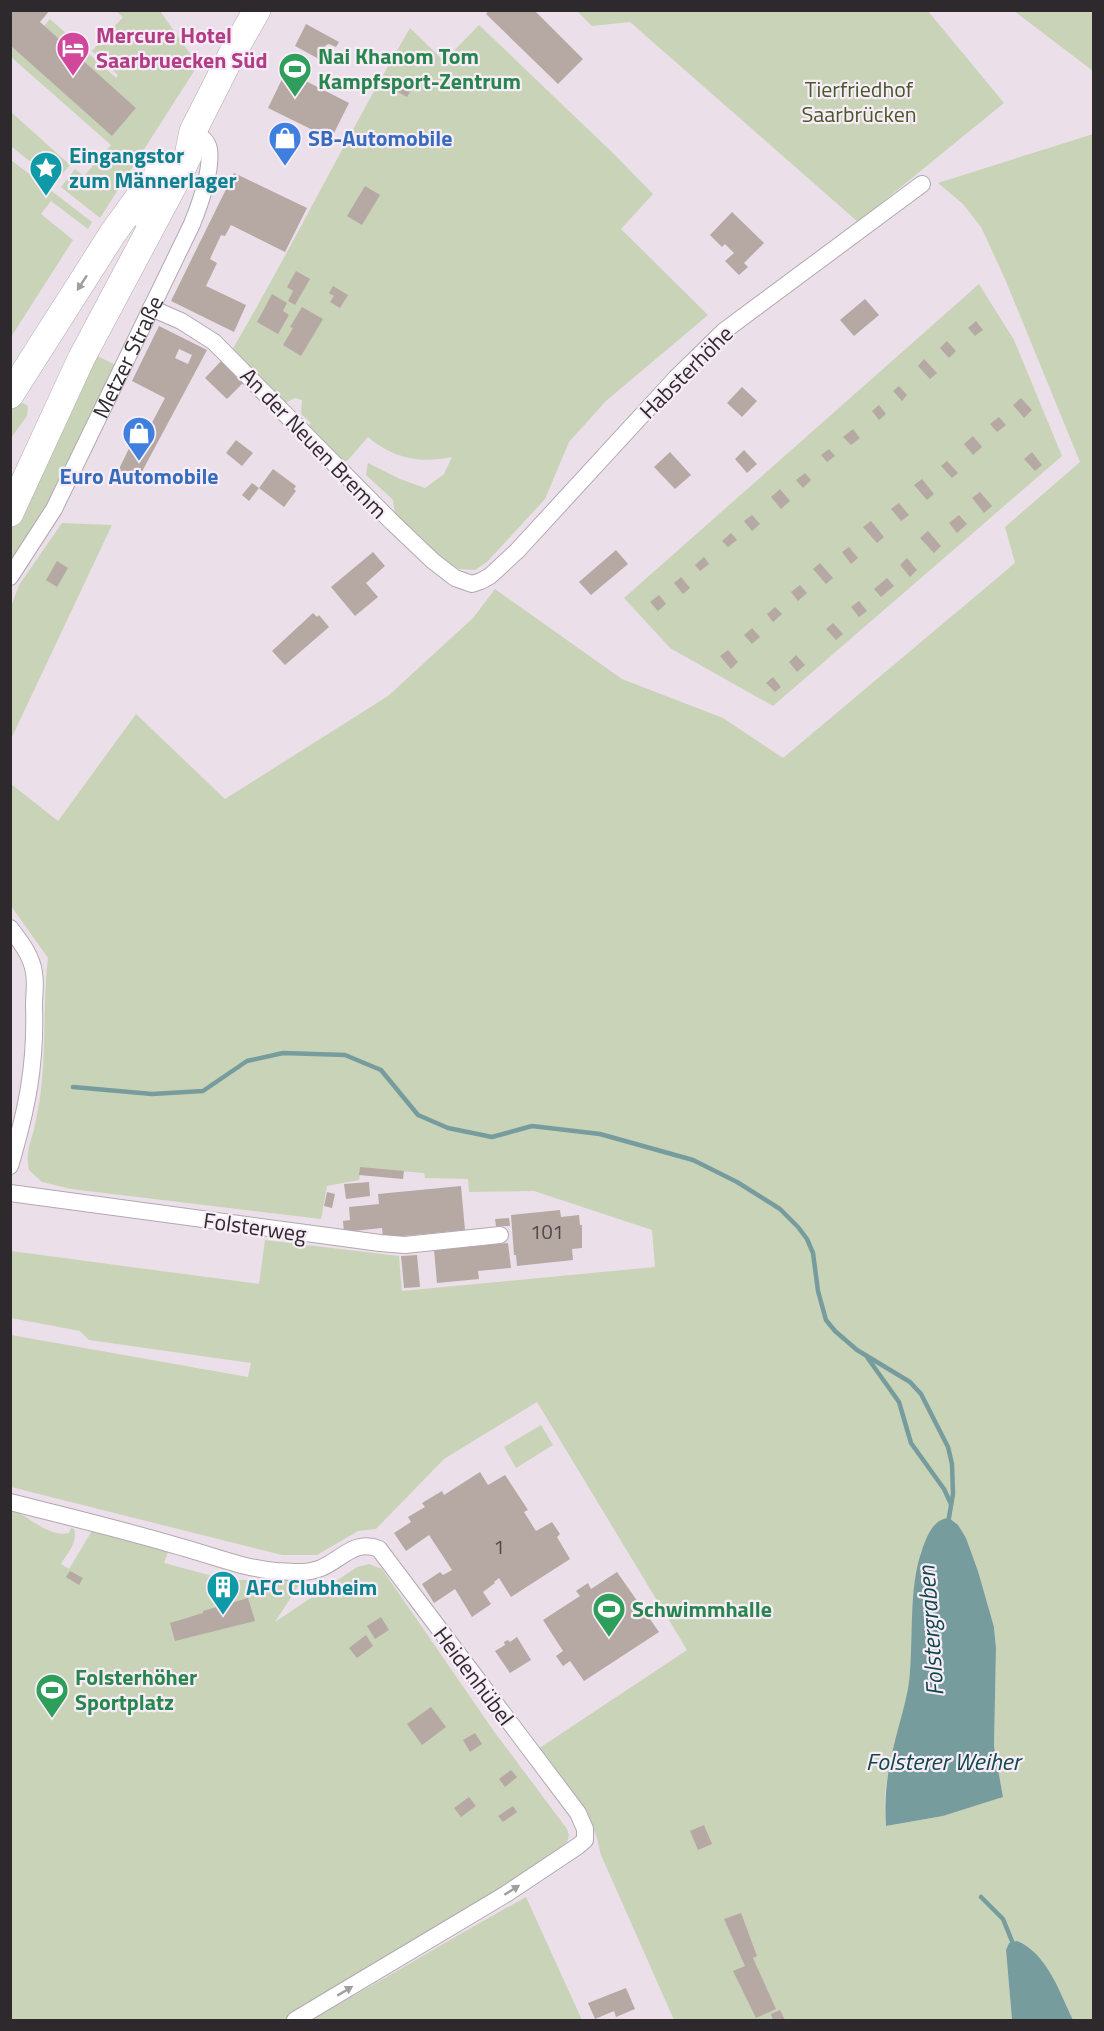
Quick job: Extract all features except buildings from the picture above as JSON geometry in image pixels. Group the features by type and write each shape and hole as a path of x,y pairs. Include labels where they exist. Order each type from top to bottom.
{"main road":[{"name":"Metzer Straße","path":"10,513 81,359 180,173 188,156 193,131 258,10"},
{"name":"Metzer Straße","path":"13,391 121,222 172,148 193,131"},
{"name":"Metzer Straße","path":"10,484 68,352 133,229 162,164"}],"street":[{"name":"Metzer Straße","path":"10,577 54,509 187,237 204,189 208,147 203,137 193,131"},
{"name":"Habsterhöhe","path":"472,584 490,576 517,551 676,378 724,331 922,184"},
{"name":"An der Neuen Bremm","path":"151,308 181,321 214,342 301,428 322,453 433,561 455,578 472,584"},
{"path":"10,928 24,946 34,973 35,1037 32,1077 25,1114 10,1166"},
{"name":"Folsterweg","path":"10,1193 386,1244 405,1245 500,1235"},
{"name":"Heidenhübel","path":"10,1502 165,1542 243,1565 274,1571 309,1572 322,1568 361,1546 379,1549 578,1813 585,1829 585,1840 578,1846 506,1894 295,2020"}],"green space":[{"path":"116,11 160,11 198,65 100,218 61,187 75,169 84,176 111,145 11,57 11,45 112,135 136,108 44,26 50,19 116,78 118,75 92,51 123,17"},
{"name":"Tierfriedhof Saarbrücken","path":"577,11 928,11 1004,103 858,222 630,22 592,26"},
{"path":"1014,11 1093,11 1093,71"},
{"path":"479,25 653,194 621,229 708,315 606,401 569,442 545,499 487,562 475,570 459,569 437,556 395,515 393,500 366,475 368,463 425,488 444,474 452,457 429,460 407,458 387,450 368,437 344,462 307,428 311,423 301,414 302,400 295,398 285,403 232,350 410,28 444,61"},
{"path":"11,112 70,165 55,182 11,146"},
{"path":"1093,134 1093,2020 1073,2020 1049,1971 1040,1959 1031,1949 1020,1944 1009,1943 1006,1950 1012,2020 674,2020 601,1855 591,1823 538,1749 687,1650 537,1402 444,1459 376,1529 358,1531 317,1555 282,1555 11,1487 11,1335 248,1377 251,1363 89,1340 80,1331 11,1318 11,1251 259,1284 265,1240 399,1256 402,1291 655,1267 652,1230 534,1191 469,1192 468,1179 425,1178 424,1173 361,1168 359,1180 327,1186 321,1219 71,1189 42,1182 29,1170 28,1157 42,1085 48,958 11,906 11,784 58,821 136,714 225,799 388,696 473,618 495,589 622,679 723,718 783,758 1015,563 1005,527 1080,462 1005,279 981,227 963,204 938,183","holes":["966,1538 994,1627 996,1648 994,1746 1003,1797 943,1816 886,1826 888,1772 909,1683 914,1594 921,1551"]},
{"path":"11,160 92,222 88,229 51,201 41,214 73,240 11,337"},
{"path":"979,284 1014,340 1062,456 773,706 670,648 624,598"},
{"path":"95,355 116,365 48,504 30,535 11,559 11,524"},
{"path":"23,403 28,406 27,416 11,438 11,410"},
{"path":"62,523 112,525 11,739 10,609 19,585"},
{"path":"541,1425 553,1445 516,1468 504,1447"},
{"path":"11,1510 54,1532 69,1533 71,1528 74,1529 75,1538 61,1564 69,1569 93,1529 168,1552 164,1563 227,1580 302,1580 275,1622 357,1567 369,1564 382,1569 493,1730 567,1829 569,1835 567,1842 535,1868 490,1898 286,2020 11,2020"},
{"path":"526,1897 582,2020 310,2020 364,1990"}],"water":[{"name":"Folsterer Weiher","path":"949,1518 958,1525 966,1538 994,1627 996,1648 994,1746 1003,1797 943,1816 886,1826 888,1775 909,1682 913,1598 918,1565 931,1529 939,1521"},
{"path":"1017,1941 1037,1955 1044,1964 1073,2020 1012,2020 1006,1950 1009,1943"}],"waterway":[{"name":"Folstergraben","path":"73,1087 152,1094 203,1091 247,1061 283,1053 345,1055 381,1070 418,1115 448,1128 492,1137 532,1126 600,1134 693,1160 737,1182 780,1209 798,1227 813,1253 818,1291 826,1320 857,1350 910,1382 921,1394 948,1447 952,1464 953,1494 948,1523"},
{"name":"Folstergraben","path":"867,1357 899,1402 911,1443 944,1489 951,1504"},
{"name":"Folstergraben","path":"981,1897 1003,1919 1014,1946"}],"place":[{"name":"Mercure Hotel Saarbruecken Süd","path":"73,77"},
{"name":"Nai Khanom Tom Kampfsport-Zentrum","path":"295,98"},
{"name":"SB-Automobile","path":"285,167"},
{"name":"Eingangstor zum Männerlager","path":"46,197"},
{"name":"Euro Automobile","path":"139,462"},
{"name":"AFC Clubheim","path":"223,1616"},
{"name":"Schwimmhalle","path":"609,1638"},
{"name":"Folsterhöher Sportplatz","path":"52,1719"}]}
